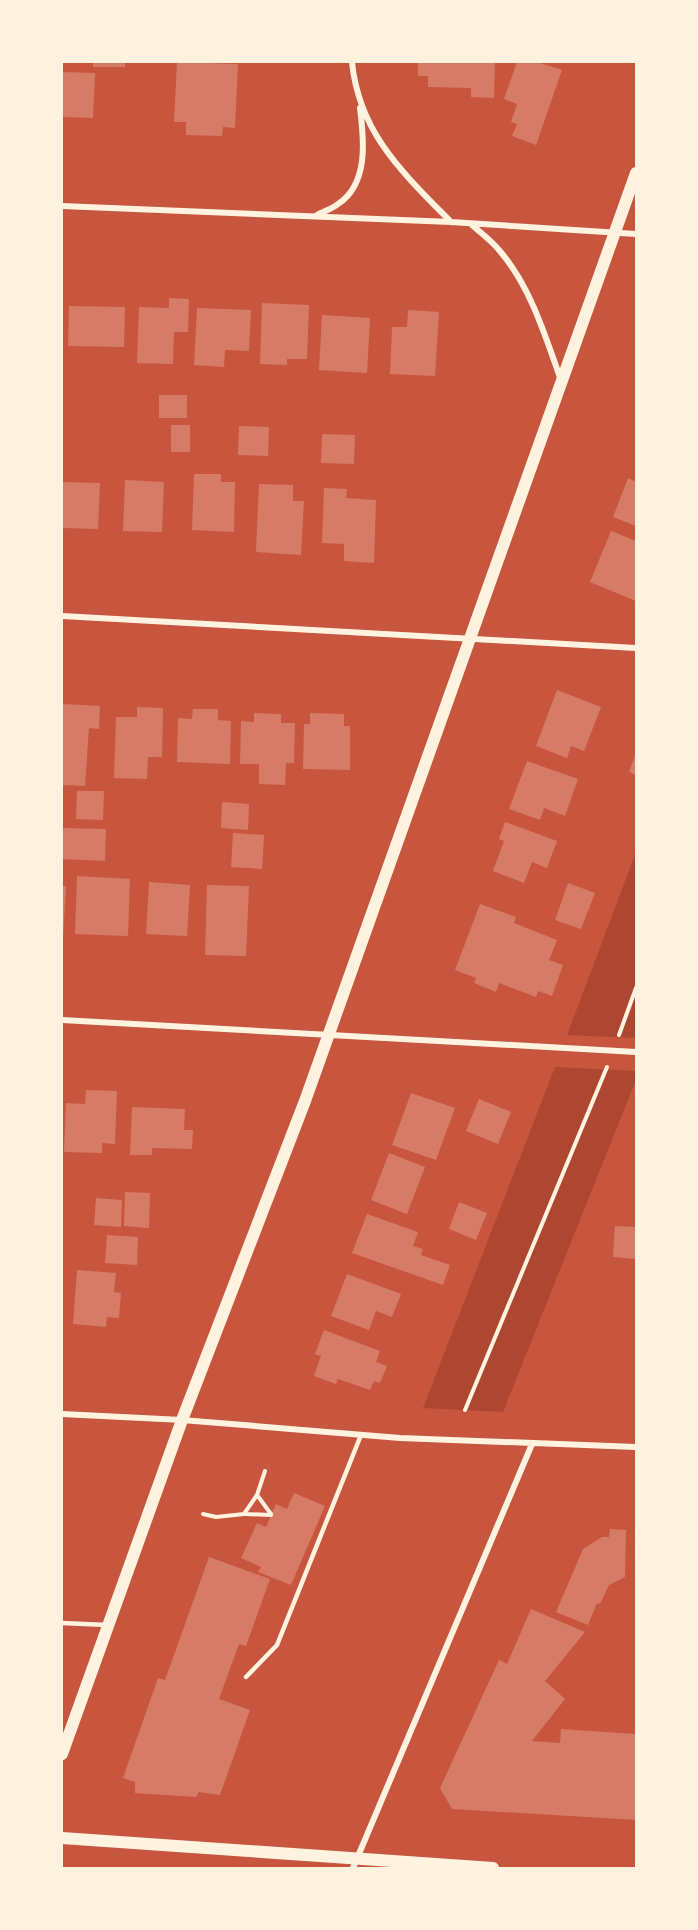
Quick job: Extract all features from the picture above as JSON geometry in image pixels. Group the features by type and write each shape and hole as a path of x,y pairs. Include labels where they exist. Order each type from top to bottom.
{"main road":[{"path":"62,1754 182,1420 329,1035 636,173"},
{"path":"62,1838 356,1865 493,1869"}],"street":[{"path":"314,216 339,204 354,187 363,150 359,102 352,62"},
{"path":"359,102 374,135 383,147 451,222"},
{"path":"62,206 451,222 636,234"},
{"path":"471,225 499,250 518,277 536,313 562,383"},
{"path":"62,616 636,648"},
{"path":"62,1020 636,1052"},
{"path":"62,1414 182,1420 361,1435 636,1447"},
{"path":"356,1865 532,1444"}],"lane":[{"path":"246,1677 277,1646 361,1435"},
{"path":"62,1623 110,1625"}],"path":[{"path":"465,1410 614,1051 636,988"},
{"path":"244,1514 257,1495 265,1471"},
{"path":"203,1514 216,1517 244,1514 272,1515 264,1508 257,1495"}],"shaded area":[{"path":"636,852 636,1038 567,1035"},
{"path":"555,1067 636,1071 636,1080 503,1412 423,1408"}],"building":[{"path":"93,62 125,62 125,67 93,67"},
{"path":"177,62 238,64 235,128 223,127 222,136 186,135 186,122 174,122"},
{"path":"418,62 495,62 494,98 471,97 471,88 428,87 428,76 418,76"},
{"path":"517,62 537,62 562,70 536,145 512,136 517,124 511,122 517,104 504,99"},
{"path":"62,72 95,73 93,118 62,117"},
{"path":"169,298 189,299 188,332 174,332 173,364 137,363 139,307 169,308"},
{"path":"262,303 309,305 307,359 287,359 287,365 260,364"},
{"path":"69,306 125,307 124,347 68,346"},
{"path":"197,308 251,310 249,351 225,350 224,367 194,365"},
{"path":"408,310 439,312 435,376 390,374 392,327 407,327"},
{"path":"322,315 370,318 367,373 319,370"},
{"path":"159,395 187,395 187,418 159,418"},
{"path":"171,425 190,425 190,452 171,452"},
{"path":"239,426 269,427 268,456 238,455"},
{"path":"322,434 355,435 354,464 321,463"},
{"path":"194,474 221,474 221,482 235,482 234,532 192,530"},
{"path":"628,478 636,482 636,526 613,517"},
{"path":"125,480 164,482 162,532 123,531"},
{"path":"62,482 100,483 98,529 62,528"},
{"path":"259,484 293,485 293,501 304,501 301,555 256,552"},
{"path":"324,488 347,489 346,498 376,500 374,563 344,561 344,544 322,543"},
{"path":"611,531 636,541 636,601 590,582"},
{"path":"557,690 601,707 584,751 571,746 567,758 536,746"},
{"path":"62,704 100,706 99,729 89,728 85,786 62,785"},
{"path":"137,707 163,708 162,757 148,757 147,779 114,778 116,717 137,717"},
{"path":"193,709 218,709 218,720 231,721 230,764 177,762 178,718 192,719"},
{"path":"254,713 281,714 281,723 295,723 294,763 286,763 285,785 259,784 259,764 240,764 241,721 254,722"},
{"path":"310,713 344,714 344,726 350,726 350,770 303,769 304,724 310,724"},
{"path":"636,753 636,775 629,772"},
{"path":"527,761 578,779 565,816 544,808 540,820 509,809"},
{"path":"77,791 104,791 103,820 76,819"},
{"path":"222,802 249,804 248,830 221,828"},
{"path":"505,822 557,841 547,868 532,862 524,883 493,871 504,841 499,839"},
{"path":"62,828 106,829 105,861 62,859"},
{"path":"233,833 264,835 262,869 231,867"},
{"path":"77,876 130,879 128,936 75,934"},
{"path":"149,882 190,885 187,936 146,934"},
{"path":"568,883 595,893 581,929 555,920"},
{"path":"207,885 249,886 246,956 205,955"},
{"path":"62,886 66,886 63,938 62,938"},
{"path":"480,904 516,917 514,923 557,940 549,960 563,965 552,996 538,991 536,997 499,983 496,992 474,983 476,978 455,970"},
{"path":"86,1090 117,1091 115,1144 102,1143 102,1153 64,1152 66,1103 85,1104"},
{"path":"411,1093 455,1108 436,1160 392,1145"},
{"path":"479,1099 511,1112 498,1144 466,1131"},
{"path":"132,1107 185,1109 184,1130 193,1130 192,1149 152,1148 152,1155 130,1155"},
{"path":"389,1153 425,1167 407,1214 371,1200"},
{"path":"125,1192 150,1193 149,1228 124,1226"},
{"path":"96,1198 122,1200 121,1227 94,1225"},
{"path":"459,1202 487,1213 476,1240 449,1229"},
{"path":"367,1214 418,1232 413,1246 423,1249 421,1255 450,1265 443,1285 352,1253"},
{"path":"615,1226 636,1227 636,1259 613,1257"},
{"path":"107,1235 138,1237 137,1265 105,1263"},
{"path":"77,1270 116,1273 114,1292 121,1293 119,1318 107,1317 106,1327 73,1324"},
{"path":"347,1274 401,1294 392,1317 376,1311 369,1330 331,1316"},
{"path":"324,1330 380,1351 376,1362 387,1366 380,1383 374,1381 370,1390 338,1379 336,1384 314,1376 321,1356 315,1354"},
{"path":"294,1493 325,1506 291,1585 258,1572 261,1567 241,1558 257,1523 266,1527 276,1504 287,1509"},
{"path":"610,1529 626,1530 625,1577 609,1585 600,1604 597,1603 588,1625 556,1612 583,1549 602,1537 609,1537"},
{"path":"209,1557 270,1579 246,1646 239,1644 219,1699 250,1710 220,1795 199,1792 196,1797 135,1793 135,1782 123,1778 158,1678 165,1680"},
{"path":"531,1609 585,1632 545,1681 565,1699 532,1741 560,1743 561,1729 636,1734 636,1820 452,1809 440,1788 499,1660 507,1664"}]}
